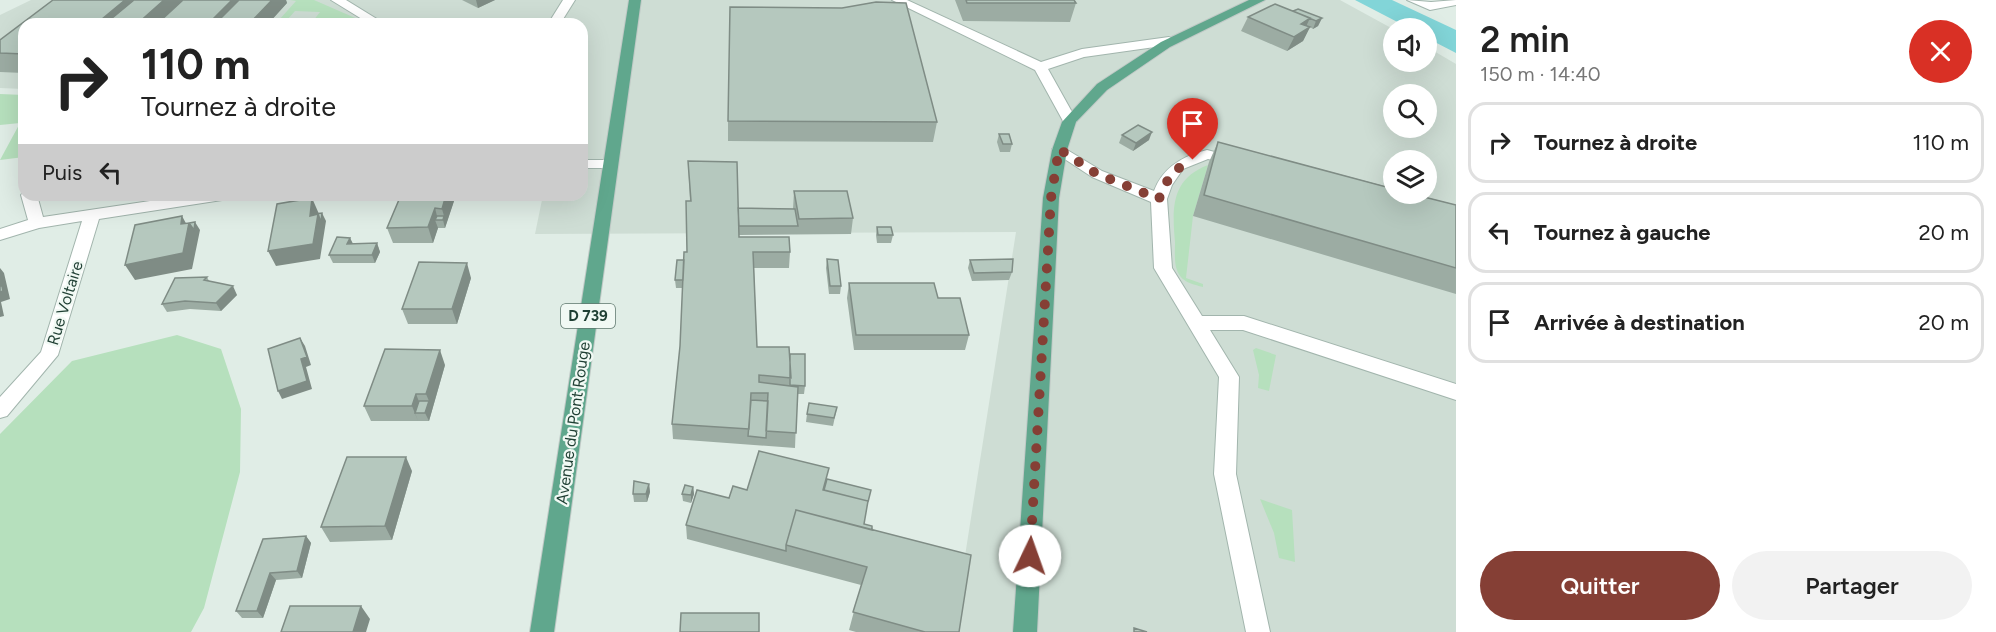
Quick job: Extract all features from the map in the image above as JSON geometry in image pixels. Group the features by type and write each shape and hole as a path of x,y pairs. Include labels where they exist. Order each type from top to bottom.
{"main road":[{"name":"Avenue du Pont Rouge","path":"542,632 635,0"},
{"path":"1025,632 1051,198 1059,149 1070,121 1096,92 1169,41 1259,0"}],"street":[{"path":"337,0 369,18"},
{"path":"558,18 569,0"},
{"path":"898,0 1040,67 1070,121"},
{"path":"1413,0 1430,6 1456,1"},
{"path":"1040,67 1082,53 1169,41"},
{"path":"1059,149 1097,174 1159,199"},
{"path":"1252,166 1207,154 1178,166 1164,184 1159,199 1163,268 1229,376 1225,474 1258,632"},
{"path":"588,164 610,164"},
{"path":"31,201 37,223"},
{"path":"0,235 37,223 181,201"},
{"name":"Rue Voltaire","path":"0,410 49,355 92,214"},
{"path":"1198,323 1244,323 1456,392"}],"shaded area":[{"path":"31,0 1340,0 1383,24 1383,72 1437,72 1437,53 1456,64 1456,632 953,632 1016,232 535,234 542,201 588,201 588,18 18,18 18,89 0,88 0,15"}],"green space":[{"path":"290,0 314,0 355,18 315,18 320,12 295,11 289,18 281,18 296,1"},
{"path":"0,94 18,95 18,123 0,125"},
{"path":"18,127 18,158 0,160"},
{"path":"1208,165 1193,216 1186,278 1203,284 1203,287 1184,280 1177,270 1174,206 1176,196 1187,178"},
{"path":"177,335 221,349 241,409 240,472 204,608 191,632 0,632 0,434 72,361"},
{"path":"1256,348 1276,355 1269,391 1258,388 1259,375 1253,350"},
{"path":"1260,499 1292,510 1295,562 1279,558 1274,533"}],"water":[{"path":"1355,0 1392,0 1430,18 1390,18"},
{"path":"1437,21 1456,30 1456,53 1437,43"}],"building":[{"path":"53,0 125,0 103,18 29,18"},
{"path":"134,0 164,0 144,18 112,18"},
{"path":"183,0 232,0 214,18 164,18"},
{"path":"239,0 272,0 255,18 221,18"},
{"path":"966,0 1074,0 1076,3 967,3"},
{"path":"876,2 906,3 937,122 728,121 730,7 842,8"},
{"path":"1275,4 1310,18 1301,24 1310,27 1294,37 1248,17"},
{"path":"1298,9 1322,18 1316,21 1293,11"},
{"path":"18,26 18,54 0,53 0,40"},
{"path":"1138,125 1152,132 1136,143 1122,135"},
{"path":"999,134 1009,134 1012,144 1003,144"},
{"path":"1218,142 1383,186 1383,204 1437,204 1437,200 1456,205 1456,268 1204,195"},
{"path":"688,161 737,162 739,237 789,237 790,252 753,252 757,347 789,347 791,378 759,375 759,382 798,387 796,433 766,431 768,393 751,393 749,429 672,424 680,346 684,252 687,252 686,201 691,201"},
{"path":"794,191 847,191 853,218 799,219"},
{"path":"312,201 310,216 318,214 313,244 268,251 277,204"},
{"path":"398,201 444,201 442,209 435,208 428,227 387,228"},
{"path":"738,208 795,209 798,226 739,226"},
{"path":"182,216 181,224 189,223 183,253 125,265 135,225"},
{"path":"437,216 444,216 443,220 435,220"},
{"path":"195,222 194,230 189,223"},
{"path":"877,227 891,227 893,235 878,235"},
{"path":"337,237 350,238 347,244 377,243 372,255 329,255"},
{"path":"827,259 838,260 841,286 830,286"},
{"path":"1013,259 1012,272 974,273 970,260"},
{"path":"677,260 684,260 683,280 675,280"},
{"path":"419,262 467,263 452,309 402,309"},
{"path":"207,277 204,280 233,286 216,303 185,301 162,304 175,278"},
{"path":"849,283 934,283 938,298 960,298 969,335 856,335"},
{"path":"300,338 307,357 301,359 307,381 278,391 268,349"},
{"path":"385,349 440,350 426,394 416,394 412,406 364,406"},
{"path":"790,354 805,354 805,386 790,385"},
{"path":"751,400 768,401 766,438 748,436"},
{"path":"419,401 429,401 425,413 415,413"},
{"path":"809,403 837,407 834,418 807,414"},
{"path":"759,451 829,468 823,490 868,501 864,524 872,526 872,530 796,510 786,551 686,525 697,490 729,498 733,486 747,490"},
{"path":"347,457 406,457 385,526 321,527"},
{"path":"827,479 871,490 868,502 824,490"},
{"path":"634,481 649,484 646,494 633,494"},
{"path":"685,485 693,487 691,495 682,494"},
{"path":"796,510 971,555 959,632 925,632 853,612 867,567 786,545"},
{"path":"306,536 297,571 270,573 257,611 236,611 263,539"},
{"path":"290,606 361,606 353,632 281,632"},
{"path":"681,613 759,613 759,632 680,632"},
{"path":"1134,628 1147,632 1134,632"}],"route":[{"path":"1030,556 1051,198 1059,149 1097,174 1159,199 1164,184 1178,166 1193,160"}]}
